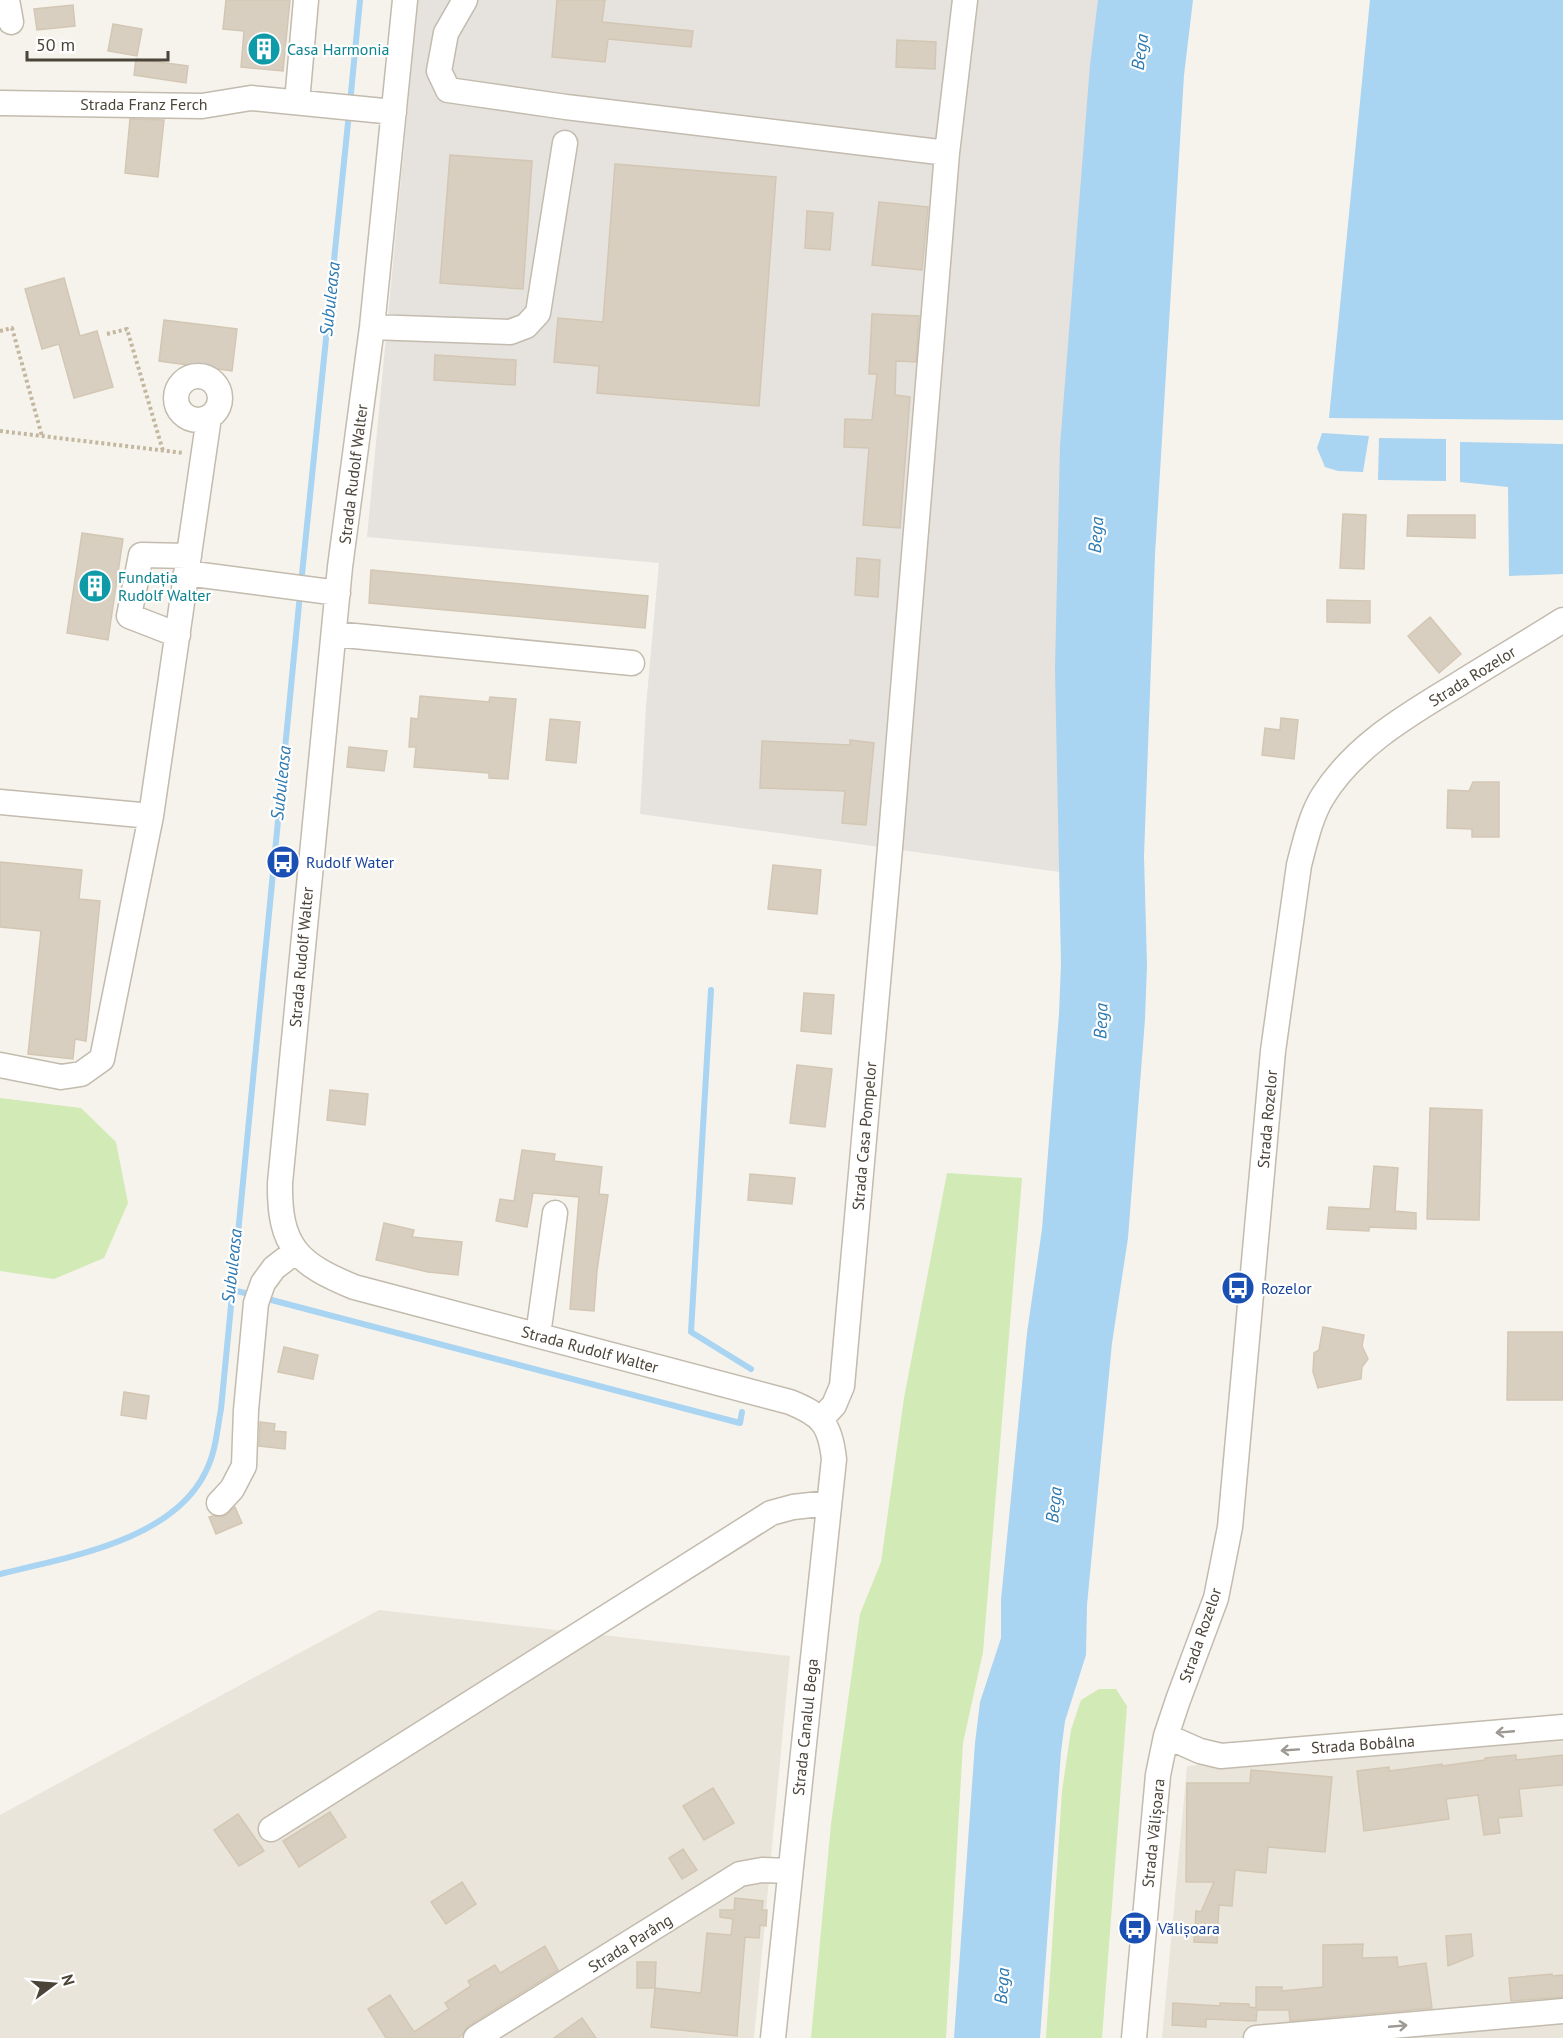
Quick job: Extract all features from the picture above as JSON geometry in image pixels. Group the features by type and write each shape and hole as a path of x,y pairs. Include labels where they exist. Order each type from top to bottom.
{"street":[{"path":"297,102 306,0"},
{"name":"Strada Rudolf Walter","path":"405,0 372,327 332,592 334,634 279,1210 286,1233 296,1251 309,1265 327,1276 354,1287 790,1402 807,1409 821,1419"},
{"path":"465,0 446,33 444,43 439,71 448,90 566,108 947,153"},
{"name":"Strada Casa Pompelor","path":"821,1419 834,1405 842,1386 890,848 947,153 965,0"},
{"name":"Strada Franz Ferch","path":"0,103 202,106 251,98 394,112"},
{"path":"372,327 510,332 526,326 537,314 565,143"},
{"path":"0,1065 61,1077 81,1074 102,1059 151,816 209,417"},
{"path":"177,635 129,616 141,555 188,564 255,582 332,592"},
{"name":"Strada Rozelor","path":"1166,1736 1216,1598 1230,1527 1273,1051 1299,865 1305,841 1322,798 1336,778 1368,745 1407,716 1563,620"},
{"path":"334,634 632,663"},
{"path":"0,802 151,816"},
{"path":"538,1335 555,1213"},
{"path":"219,1503 232,1489 244,1466 246,1410 256,1303 263,1283 274,1268 296,1251"},
{"name":"Strada Canalul Bega","path":"773,2038 834,1459 831,1436 821,1419"},
{"path":"271,1829 771,1513 793,1507 829,1503"},
{"name":"Strada Bobâlna","path":"1166,1736 1200,1751 1221,1755 1563,1727"},
{"name":"Strada Vălișoara","path":"1134,2038 1158,1775 1166,1736"},
{"name":"Strada Parâng","path":"476,2038 740,1874 762,1870 790,1872"},
{"path":"1256,2038 1563,2011"}],"path":[{"path":"0,331 12,328 42,436"},
{"path":"107,334 127,329 164,451"},
{"path":"0,431 203,456"}],"shaded area":[{"path":"418,0 1105,0 1067,873 640,814 646,706 659,563 367,537"},
{"path":"379,1610 790,1656 754,2038 0,2038 0,1815"},
{"path":"1563,1735 1563,2038 1162,2038 1187,1766"}],"green space":[{"path":"0,1098 81,1108 116,1142 128,1203 104,1258 54,1279 0,1271"},
{"path":"947,1173 1022,1178 983,1652 963,1743 946,2038 811,2038 831,1824 860,1614 881,1562 904,1398"},
{"path":"1099,1689 1116,1689 1127,1706 1102,2038 1046,2038 1062,1791 1071,1730 1081,1700"}],"water":[{"name":"Bega","path":"1098,0 1193,0 1184,75 1155,555 1144,856 1147,965 1145,1019 1128,1238 1112,1343 1087,1605 1086,1655 1065,1721 1061,1752 1040,2038 954,2038 975,1743 980,1702 1001,1638 1001,1600 1027,1333 1042,1229 1059,1014 1061,964 1055,669 1060,446 1090,65"},
{"path":"1370,0 1563,0 1563,420 1329,418"},
{"path":"1322,433 1369,436 1363,472 1338,471 1325,467 1317,448"},
{"path":"1379,438 1446,439 1446,481 1378,480"},
{"path":"1460,442 1563,444 1563,574 1509,576 1508,487 1460,482"}],"building":[{"name":"Casa Harmonia","path":"226,0 290,0 283,71 241,67 244,31 223,29"},
{"path":"557,0 605,0 602,22 693,31 691,47 608,39 605,62 552,57"},
{"path":"73,5 75,26 37,30 34,9"},
{"path":"113,24 142,29 137,56 108,51"},
{"path":"897,40 936,42 935,69 896,67"},
{"path":"136,59 188,66 186,83 134,75"},
{"path":"130,119 164,120 158,177 125,173"},
{"path":"450,155 532,161 523,289 440,283"},
{"path":"615,164 776,177 759,406 597,393 599,366 554,362 558,318 603,322"},
{"path":"879,202 928,207 922,270 872,265"},
{"path":"807,211 833,213 830,250 805,248"},
{"path":"64,278 80,336 97,331 113,387 74,398 59,344 42,349 25,289"},
{"path":"872,314 919,316 916,362 896,361 895,395 910,397 900,528 863,525 869,448 844,447 845,419 872,420 877,374 869,374"},
{"path":"164,320 237,329 232,371 159,361"},
{"path":"435,355 516,360 515,385 434,380"},
{"path":"1343,514 1366,515 1364,569 1340,568"},
{"path":"1408,515 1475,515 1475,538 1407,536"},
{"name":"Fundația Rudolf Walter","path":"82,533 123,539 108,640 67,633"},
{"path":"857,558 880,560 878,597 855,595"},
{"path":"371,570 648,596 645,628 369,603"},
{"path":"1327,600 1370,601 1370,623 1327,622"},
{"path":"1430,617 1461,654 1439,673 1408,636"},
{"path":"420,696 489,702 490,697 516,699 508,779 489,778 489,773 414,767 416,747 409,747 411,718 418,719"},
{"path":"1281,718 1298,720 1294,759 1262,755 1265,728 1280,730"},
{"path":"550,719 580,722 576,763 546,760"},
{"path":"850,740 874,743 866,825 842,823 845,791 760,788 762,741 850,745"},
{"path":"349,747 387,751 384,771 347,767"},
{"path":"1473,782 1499,782 1499,837 1472,837 1472,829 1447,828 1448,790 1469,791"},
{"path":"0,862 82,870 79,899 100,901 86,1041 75,1039 73,1059 28,1054 41,931 0,927"},
{"path":"773,865 821,870 817,914 768,909"},
{"path":"804,993 834,995 831,1034 801,1031"},
{"path":"797,1065 832,1069 825,1127 790,1123"},
{"path":"330,1090 368,1094 365,1125 327,1120"},
{"path":"1430,1108 1482,1110 1479,1220 1427,1219"},
{"path":"522,1150 555,1154 554,1161 602,1167 599,1194 608,1195 597,1271 594,1311 570,1309 579,1197 533,1193 527,1227 496,1221 500,1199 514,1201"},
{"path":"1374,1166 1398,1168 1395,1211 1416,1213 1416,1229 1369,1227 1369,1231 1327,1229 1329,1207 1370,1209"},
{"path":"750,1174 795,1178 792,1204 748,1200"},
{"path":"384,1223 414,1230 412,1237 462,1242 458,1275 428,1272 376,1260"},
{"path":"1323,1327 1364,1335 1362,1346 1368,1359 1362,1367 1361,1379 1318,1388 1313,1372 1314,1353 1319,1350"},
{"path":"1508,1332 1563,1332 1563,1400 1507,1400"},
{"path":"284,1347 318,1355 313,1379 278,1372"},
{"path":"124,1392 149,1396 146,1419 121,1415"},
{"path":"260,1422 275,1424 274,1431 286,1432 285,1449 259,1446"},
{"path":"235,1507 242,1523 216,1534 209,1517 224,1516"},
{"path":"1516,1755 1516,1760 1563,1755 1563,1785 1519,1789 1522,1816 1498,1818 1500,1833 1484,1835 1478,1795 1446,1799 1449,1819 1364,1831 1357,1771 1389,1767 1389,1771 1442,1764 1442,1766"},
{"path":"1251,1770 1332,1777 1325,1852 1268,1847 1266,1873 1235,1870 1232,1906 1219,1905 1217,1943 1194,1942 1196,1911 1201,1912 1214,1882 1186,1882 1187,1783 1250,1783"},
{"path":"713,1788 734,1823 704,1840 683,1806"},
{"path":"330,1812 346,1837 299,1867 283,1841"},
{"path":"238,1814 264,1851 239,1866 214,1830"},
{"path":"683,1849 697,1870 682,1879 669,1858"},
{"path":"462,1882 476,1904 446,1924 431,1902"},
{"path":"735,1898 763,1901 762,1910 767,1910 766,1926 760,1925 759,1938 745,1937 737,2036 651,2027 655,1988 701,1993 707,1933 731,1935 733,1919 720,1917 720,1910 734,1910"},
{"path":"1471,1934 1473,1956 1448,1966 1446,1936"},
{"path":"1363,1944 1362,1958 1397,1957 1398,1967 1426,1963 1432,2008 1290,2021 1289,2010 1257,2010 1256,2021 1206,2019 1206,2027 1172,2025 1173,2003 1220,2006 1220,2003 1249,2004 1249,2007 1256,2008 1256,1987 1282,1987 1282,1991 1323,1987 1323,1945"},
{"path":"545,1946 558,1970 468,2026 458,2038 386,2038 368,2009 390,1995 414,2032 449,2009 445,2003 471,1986 468,1981 495,1965 500,1973"},
{"path":"637,1962 656,1962 655,1988 637,1988"},
{"path":"1552,1974 1552,1976 1563,1975 1563,1997 1511,2001 1509,1978"},
{"path":"582,2018 596,2038 554,2038"}],"waterway":[{"name":"Subuleasa","path":"350,103 360,0"},
{"name":"Subuleasa","path":"301,584 349,113"},
{"name":"Subuleasa","path":"0,1574 86,1552 144,1530 169,1514 190,1495 206,1471 212,1456 221,1409 300,594"},
{"path":"711,990 691,1332 751,1369"},
{"path":"232,1290 254,1295"},
{"path":"264,1298 740,1423 742,1412"}],"place":[{"name":"Casa Harmonia","path":"264,49"},
{"name":"Fundația Rudolf Walter","path":"95,586"},
{"name":"Rudolf Water","path":"283,862"},
{"name":"Rozelor","path":"1238,1288"},
{"name":"Vălișoara","path":"1135,1928"}]}
